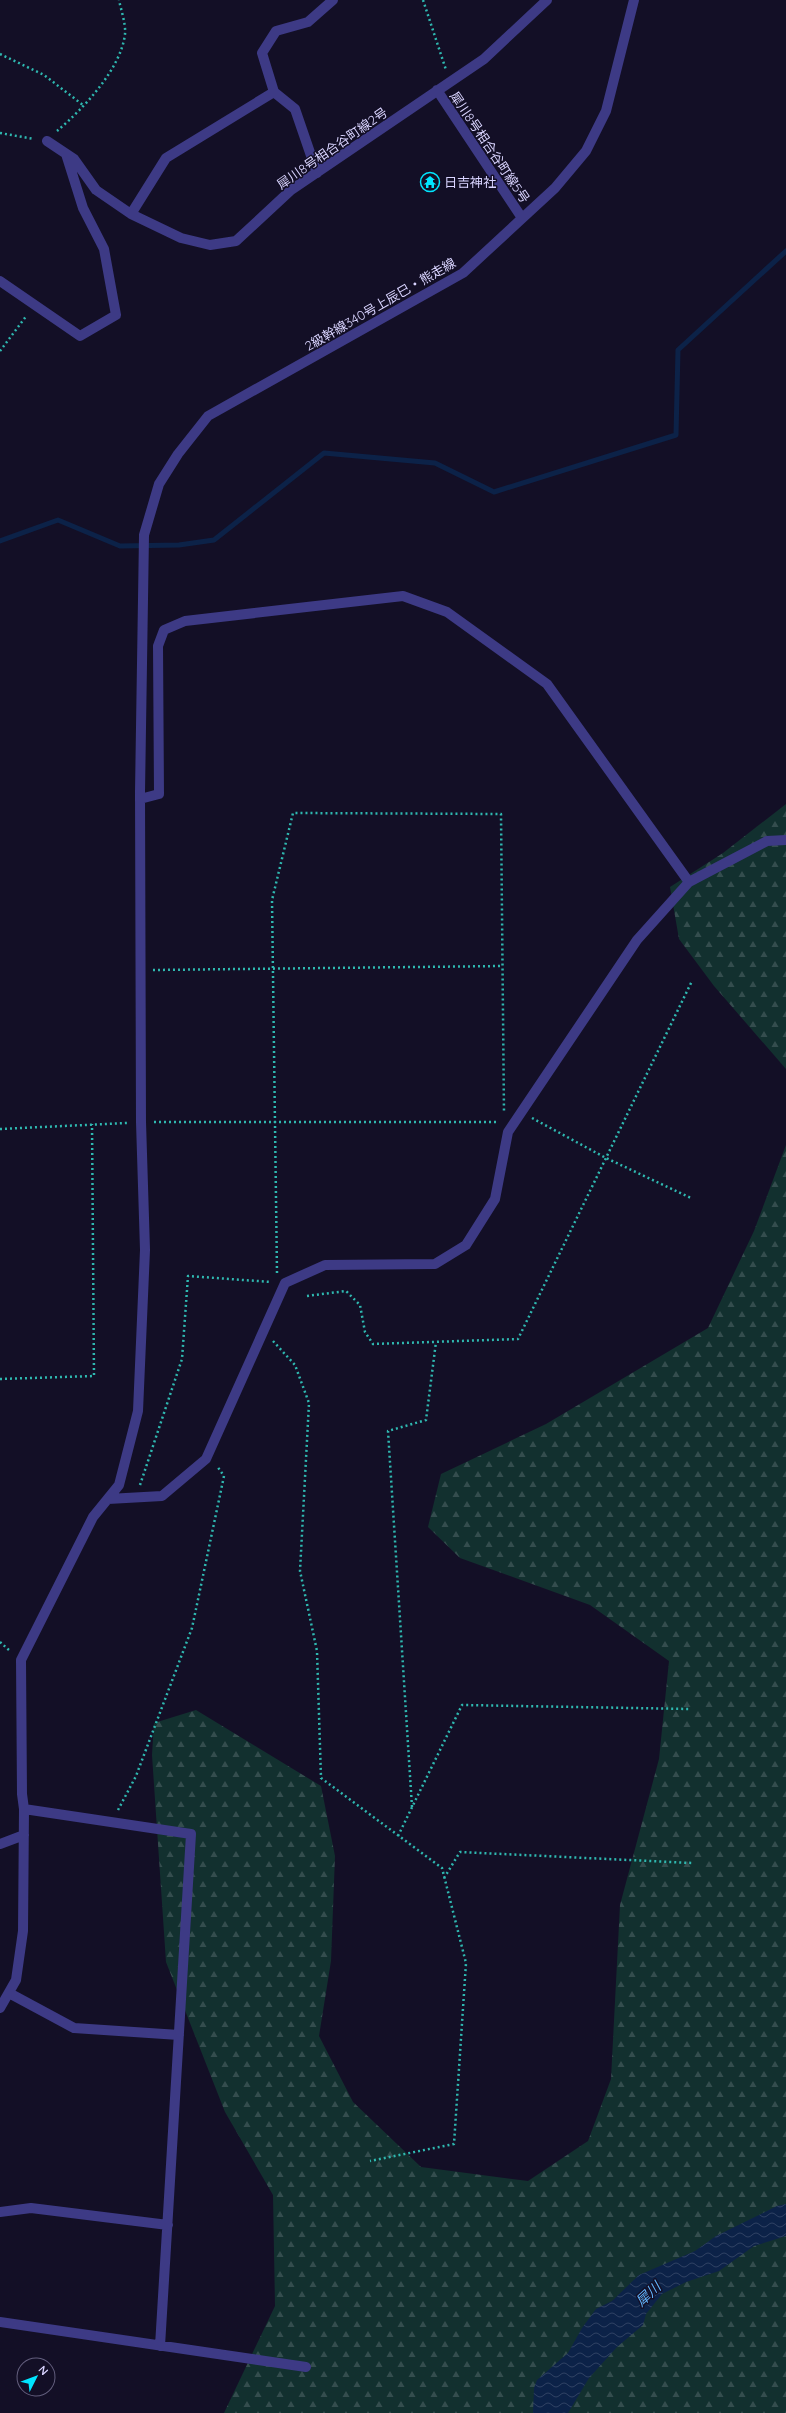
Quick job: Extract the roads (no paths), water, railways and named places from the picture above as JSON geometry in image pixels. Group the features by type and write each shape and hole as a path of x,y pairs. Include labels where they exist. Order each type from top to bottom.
{"street":[{"path":"317,173 295,109 274,92 262,53 276,31 308,22 334,0"},
{"name":"犀川8号相合谷町線2号","path":"47,141 74,159 96,190 130,214 181,238 210,245 236,242 291,190 390,124 450,80 484,59 547,0"},
{"name":"2級幹線340号上辰巳・熊走線","path":"24,1809 22,1794 20,1660 69,1561 93,1517 119,1485 138,1411 145,1250 141,1122 142,970 140,795 144,535 159,484 178,454 208,416 463,273 555,188 586,151 606,112 634,0"},
{"name":"犀川8号相合谷町線5号","path":"437,90 522,218"},
{"path":"130,214 166,158 274,92"},
{"path":"0,281 80,336 116,315 104,249 83,208 66,154"},
{"path":"140,795 159,794 158,646 164,630 185,621 403,596 447,612 547,684 689,882"},
{"path":"108,1499 162,1496 206,1459 285,1283 325,1265 435,1264 466,1245 495,1199 508,1132 637,940 689,882 768,842 786,840"},
{"path":"0,2008 16,1980 23,1931 24,1809 191,1834 160,2346"},
{"path":"0,1844 24,1835"},
{"path":"9,1993 74,2028 179,2035"},
{"path":"0,2212 31,2208 168,2225"},
{"path":"0,2322 306,2367"}],"water":[{"name":"犀川","path":"786,2204 786,2236 754,2246 719,2271 686,2282 662,2294 646,2314 643,2325 617,2347 589,2378 568,2413 533,2413 534,2388 537,2380 568,2353 582,2328 596,2309 612,2301 639,2275 695,2251 716,2236 777,2206"}],"waterway":[{"path":"0,541 58,520 120,546 179,545 214,540 324,453 435,463 494,492 676,435 678,350 786,251"}],"place":[{"name":"日吉神社","path":"430,182"}]}
